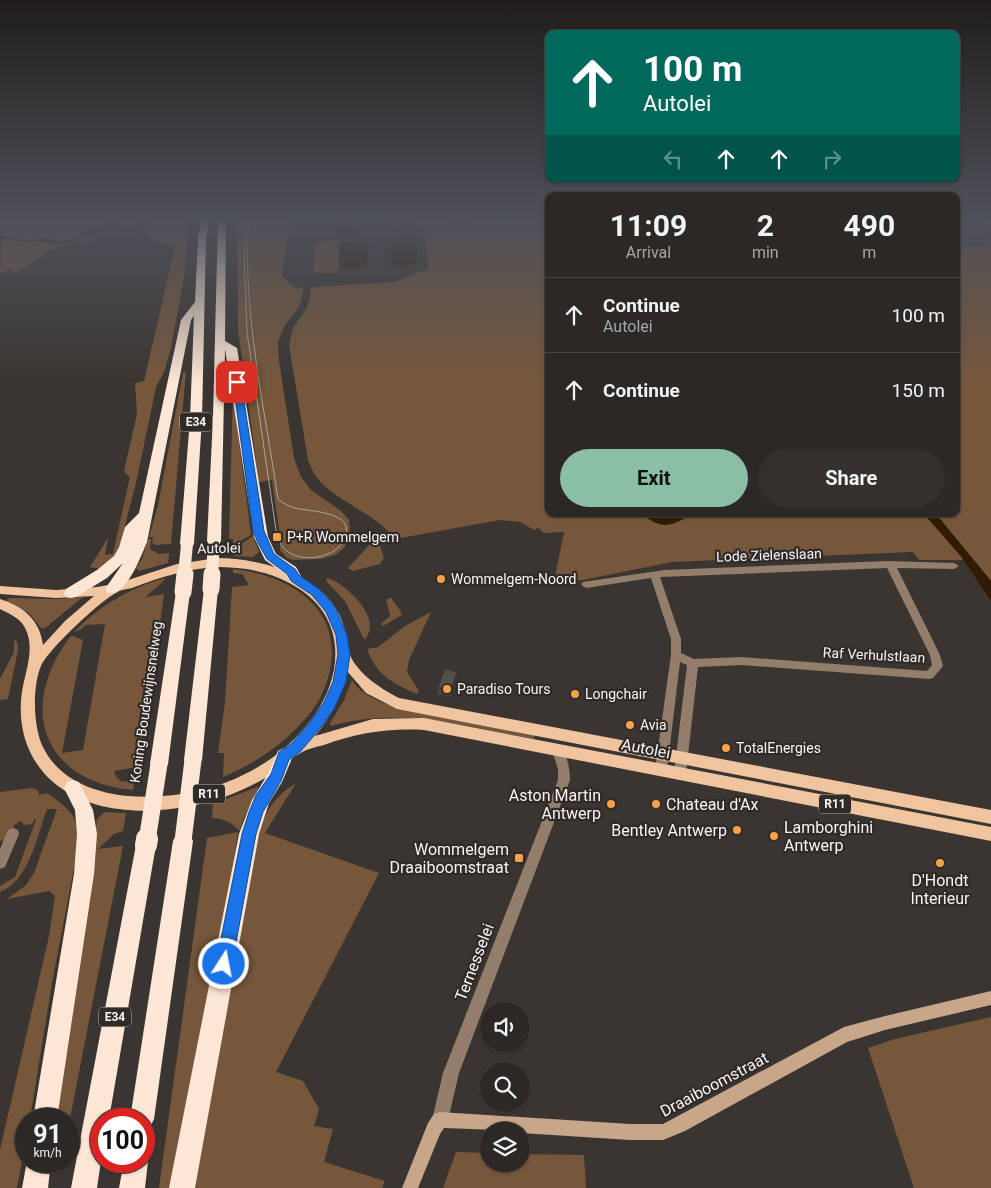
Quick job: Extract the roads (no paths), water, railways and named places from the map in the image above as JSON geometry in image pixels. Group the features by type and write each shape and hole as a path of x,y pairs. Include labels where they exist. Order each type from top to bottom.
{"highway":[{"name":"Koning Boudewijnsnelweg","path":"84,1188 146,845 183,592 196,419 201,272"},
{"name":"E34","path":"144,1108 194,760 211,589 219,417 221,272"},
{"path":"112,589 127,571 140,542 186,320 201,301"},
{"path":"220,342 232,348 261,537 270,557 291,571 295,578"},
{"path":"71,593 102,574 119,559 126,547 132,527 146,514"},
{"path":"182,1188 249,834 261,800 290,752"},
{"path":"47,1108 84,874 86,834 84,810 73,788"},
{"path":"35,1188 37,1173"},
{"path":"132,1188 134,1173"}],"main road":[{"name":"Autolei","path":"0,590 46,594 112,589 174,568 206,563 248,564 295,578 316,592 330,610 342,635 344,654 339,682 329,705 314,728 290,752 264,770 230,787 197,798 165,803 125,803 91,795 73,788 43,764 29,727 28,710 36,642 32,627 20,613 0,604"},
{"name":"Autolei","path":"34,666 59,634 77,616 112,589"},
{"name":"Autolei","path":"344,654 362,683 375,693 397,703 664,754 681,766 991,834"},
{"name":"Autolei","path":"290,752 356,727 386,722 424,724 661,770 681,766 991,817"}],"street":[{"name":"Lode Zielenslaan","path":"586,584 654,574 890,564 954,566"},
{"name":"Raf Verhulstlaan","path":"692,663 742,661 929,675 938,666 935,655 890,564"},
{"path":"654,574 676,639 676,655 661,770"},
{"path":"676,655 692,663 681,766"},
{"name":"Ternesselei","path":"410,1188 434,1129 440,1120 451,1073 564,780 562,760 558,750"},
{"path":"0,862 13,834"},
{"name":"Draaiboomstraat","path":"440,1120 582,1130 662,1132 680,1125 844,1035 885,1023 991,998"}],"tram line":[{"path":"245,272 247,332 277,537 281,545 289,553 305,558 313,558 328,554 340,546 347,530 339,518 321,512 292,507 278,499 251,322 248,272"}],"place":[{"name":"P+R Wommelgem","path":"277,537"},
{"name":"Wommelgem-Noord","path":"441,579"},
{"name":"Paradiso Tours","path":"447,689"},
{"name":"Longchair","path":"575,694"},
{"name":"Avia","path":"630,725"},
{"name":"TotalEnergies","path":"726,748"},
{"name":"Aston Martin Antwerp","path":"611,804"},
{"name":"Chateau d'Ax","path":"656,804"},
{"name":"Bentley Antwerp","path":"737,830"},
{"name":"Lamborghini Antwerp","path":"774,836"},
{"name":"Wommelgem Draaiboomstraat","path":"519,858"},
{"name":"D'Hondt Interieur","path":"940,863"}]}
